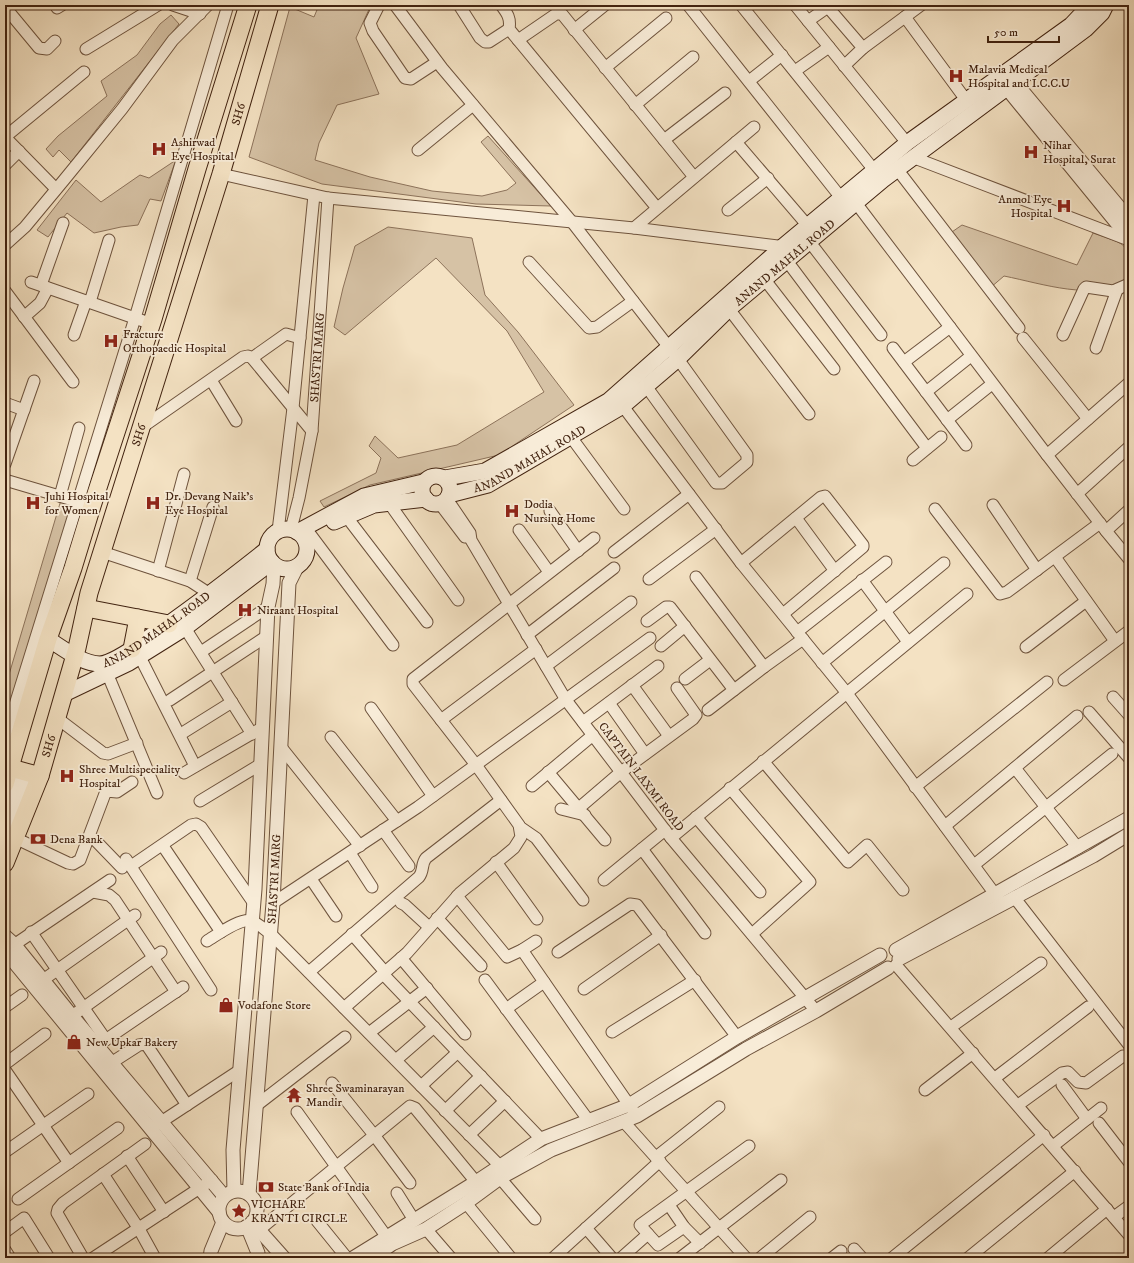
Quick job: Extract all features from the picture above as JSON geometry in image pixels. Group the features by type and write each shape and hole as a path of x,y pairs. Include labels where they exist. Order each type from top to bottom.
{"main road":[{"path":"5,810 25,772 11,720 43,635 73,568 85,504 152,324 197,169 248,5"},
{"name":"SH6","path":"5,863 25,772 57,718 102,552 221,174 270,5"},
{"name":"ANAND MAHAL ROAD","path":"445,478 485,471 601,406 619,401 646,386 673,353 765,280 897,169 910,150 966,100 1006,80 1077,20 1090,5"},
{"name":"ANAND MAHAL ROAD","path":"296,533 374,505 440,499 488,485 570,437 619,401 673,353 782,247 842,199 874,170 910,150 1006,80 1086,29 1102,13 1106,5"},
{"path":"296,533 306,549 302,560 298,565 286,568 271,558 269,540 296,533 364,496 423,482 431,476 436,475 445,478 450,486 440,499 422,491 423,482"},
{"name":"ANAND MAHAL ROAD","path":"177,626 210,594 271,558"},
{"name":"ANAND MAHAL ROAD","path":"64,694 105,669 136,653 177,626 271,558"},
{"path":"86,608 177,626"},
{"path":"136,653 138,618"},
{"name":"ANAND MAHAL ROAD","path":"43,635 75,656 105,669"},
{"path":"5,784 25,772"}],"street":[{"path":"86,49 158,5"},
{"path":"173,5 200,14"},
{"path":"5,245 25,227 122,109 174,40 208,5"},
{"path":"5,480 85,504 135,318 228,5"},
{"path":"379,5 370,23 372,31 405,78 411,79 437,62"},
{"path":"395,5 437,62 572,222 633,300 747,455 747,462 722,482 716,483 646,386"},
{"path":"459,5 480,38 485,42 489,42 509,28 509,17 501,5"},
{"path":"574,30 605,5"},
{"path":"688,5 842,199"},
{"path":"741,5 874,170"},
{"path":"795,5 910,150 1129,239"},
{"path":"844,66 863,48 921,5"},
{"path":"808,21 827,6 863,48"},
{"path":"5,7 39,48 47,48 55,41"},
{"path":"518,40 559,13 562,14 694,177"},
{"path":"905,17 966,100"},
{"path":"605,68 666,18"},
{"path":"509,28 653,212 660,231"},
{"path":"795,71 829,47"},
{"path":"749,81 782,55"},
{"path":"635,105 694,57"},
{"path":"56,189 5,137 84,72"},
{"path":"1006,80 1129,219"},
{"path":"1006,80 1129,239"},
{"path":"664,140 725,93"},
{"path":"418,150 473,105"},
{"path":"634,228 754,127"},
{"path":"736,142 808,226"},
{"path":"5,165 19,151"},
{"path":"897,169 1021,333 1088,418"},
{"path":"221,174 328,198 634,228 782,247 805,245 882,335"},
{"path":"728,210 768,178"},
{"name":"SHASTRI MARG","path":"296,533 293,408 314,195"},
{"name":"SHASTRI MARG","path":"296,533 312,431 319,350 328,198"},
{"path":"856,203 1046,455 1129,559"},
{"path":"24,317 40,303 40,285 63,223"},
{"path":"74,335 88,302 110,240"},
{"path":"787,261 927,448"},
{"path":"529,262 589,328 597,327 633,300"},
{"path":"765,280 834,369"},
{"path":"1063,335 1086,287 1117,290 1129,284"},
{"path":"40,285 152,324"},
{"path":"1096,348 1117,290"},
{"path":"5,291 73,382"},
{"path":"729,308 809,414"},
{"path":"904,362 950,327"},
{"path":"252,358 286,334 300,338"},
{"path":"893,348 966,445"},
{"path":"140,428 243,357 248,356 252,358 312,431"},
{"path":"926,392 971,356"},
{"path":"211,380 236,421"},
{"path":"5,464 34,382"},
{"path":"1046,455 1129,383"},
{"path":"947,420 992,384"},
{"path":"619,401 742,563 846,692 999,898"},
{"path":"5,403 24,410"},
{"path":"60,496 79,428"},
{"path":"570,437 624,508"},
{"path":"913,460 941,437"},
{"path":"1077,494 1129,447"},
{"path":"158,571 184,474"},
{"path":"614,552 689,494"},
{"path":"742,563 821,497 825,496 863,545 862,549 783,614"},
{"name":"CAPTAIN LAXMI ROAD","path":"440,499 470,532 471,540 566,700 668,834 816,1011"},
{"path":"389,503 458,600"},
{"path":"993,505 1037,570"},
{"path":"190,581 213,508"},
{"path":"935,509 1000,594 1007,592 1055,556 1129,510"},
{"path":"550,511 578,551"},
{"path":"346,516 427,622"},
{"path":"796,518 835,571"},
{"path":"649,579 716,529"},
{"path":"519,530 549,572"},
{"path":"296,533 393,645"},
{"path":"583,900 536,838 520,827 476,765 413,684 413,679 594,538"},
{"path":"102,552 190,581 210,594"},
{"path":"1055,556 1115,641"},
{"name":"SHASTRI MARG","path":"229,1194 254,902 261,764 257,731 267,636 268,608 273,584 271,558"},
{"path":"708,710 764,667 862,580 886,562"},
{"path":"822,663 944,563"},
{"name":"SHASTRI MARG","path":"249,1194 271,934 289,583 298,565"},
{"path":"527,635 614,568"},
{"path":"696,577 764,667"},
{"path":"862,580 908,642"},
{"path":"604,880 642,849 696,817 846,692 967,594"},
{"path":"1026,647 1086,601"},
{"path":"546,666 631,602"},
{"path":"647,621 668,606 734,690"},
{"path":"201,652 268,608"},
{"path":"136,653 188,767 257,731 232,702 201,652 177,626"},
{"path":"661,646 685,626"},
{"path":"1064,680 1129,630"},
{"path":"170,700 267,636"},
{"path":"273,903 397,822 650,638"},
{"path":"441,720 536,649"},
{"path":"685,679 710,660"},
{"path":"583,722 658,666"},
{"path":"105,669 157,793"},
{"path":"916,786 1047,682"},
{"path":"632,685 669,736"},
{"path":"582,812 621,772 696,715 677,688"},
{"path":"1113,698 1129,715"},
{"path":"184,732 232,702"},
{"path":"609,703 646,754"},
{"path":"371,708 433,796"},
{"path":"1089,712 1129,758"},
{"path":"945,826 1077,716"},
{"path":"57,718 103,753 108,754 137,744"},
{"path":"5,737 11,720"},
{"path":"532,786 593,735"},
{"path":"331,737 397,822"},
{"path":"281,747 360,846"},
{"path":"974,865 1112,754"},
{"path":"764,761 848,862 867,845 903,890"},
{"path":"200,801 261,764"},
{"path":"1014,768 1078,848"},
{"path":"548,772 605,840"},
{"path":"10,839 72,864 80,860 106,791 117,792 132,782"},
{"path":"730,788 810,882 752,934"},
{"path":"308,972 419,876 421,874 422,864 426,858 501,800"},
{"path":"561,809 582,812"},
{"path":"696,817 760,892"},
{"path":"353,1258 386,1236 476,1182 637,1116 746,1049 816,1011 895,960 1129,818"},
{"path":"126,864 163,846 191,825 196,824 201,827 254,902"},
{"path":"344,1008 401,958 457,896 518,843 521,837 520,827"},
{"path":"383,830 409,866"},
{"path":"999,898 1014,897 1093,856 1129,834"},
{"path":"89,837 94,839 126,864 211,990"},
{"path":"163,846 221,932"},
{"path":"642,849 705,933"},
{"path":"350,853 372,887"},
{"path":"496,862 537,919"},
{"path":"311,879 336,916"},
{"path":"7,945 31,932 110,880"},
{"path":"93,892 109,895 115,900 131,918 180,989 97,1046"},
{"path":"457,896 504,955 511,957 536,941"},
{"path":"1014,897 1129,1045"},
{"path":"401,903 429,927"},
{"path":"558,952 634,904 640,908 661,935 737,1037"},
{"path":"43,980 131,918"},
{"path":"437,918 481,966"},
{"path":"206,941 240,923 252,921 271,934 469,1135 500,1172 535,1219"},
{"path":"31,932 84,1007 97,1046"},
{"path":"352,934 409,1001 541,1139"},
{"path":"584,990 661,935"},
{"path":"7,945 43,980 97,1046 156,1125 212,1180 229,1194"},
{"path":"7,945 112,1063 199,1189 227,1226 237,1229 253,1226 336,1166 408,1107 413,1107 476,1182"},
{"path":"522,950 637,1116"},
{"path":"72,1016 157,955"},
{"path":"372,1258 392,1244 426,1229 466,1203 500,1172 541,1139 629,1104 737,1037 880,955 880,962 895,960"},
{"path":"401,958 465,1034"},
{"path":"895,960 1129,1235"},
{"path":"951,1027 1041,963"},
{"path":"485,980 589,1121"},
{"path":"612,1032 695,980"},
{"path":"506,1009 544,982"},
{"path":"369,1033 427,988"},
{"path":"5,1007 22,995"},
{"path":"995,1078 1088,1007"},
{"path":"396,1060 434,1027"},
{"path":"5,1064 45,1034"},
{"path":"257,1105 345,1037"},
{"path":"112,1063 139,1045 146,1044 187,1105"},
{"path":"421,1086 458,1052"},
{"path":"925,1090 973,1053"},
{"path":"1018,1105 1062,1073 1068,1072 1078,1082 1086,1083 1123,1056"},
{"path":"5,1070 69,1163"},
{"path":"156,1125 240,1070"},
{"path":"445,1110 481,1076"},
{"path":"332,1083 410,1183"},
{"path":"1062,1085 1087,1119"},
{"path":"5,1152 88,1094"},
{"path":"469,1135 505,1101"},
{"path":"553,1258 658,1159 719,1107"},
{"path":"1053,1146 1101,1108"},
{"path":"297,1112 386,1236"},
{"path":"624,1122 746,1258"},
{"path":"1099,1123 1129,1162"},
{"path":"18,1199 118,1128"},
{"path":"892,1258 1044,1135"},
{"path":"83,1258 57,1213 58,1209 63,1203 145,1144"},
{"path":"684,1227 658,1245 640,1225 748,1146"},
{"path":"127,1156 164,1212"},
{"path":"968,1258 1075,1171"},
{"path":"103,1174 139,1228 155,1258"},
{"path":"93,1258 212,1180"},
{"path":"680,1258 781,1180"},
{"path":"210,1258 221,1217 221,1201 229,1194 244,1192 249,1194 254,1199 257,1211 253,1226 258,1258"},
{"path":"397,1193 414,1220"},
{"path":"466,1203 511,1258"},
{"path":"669,1205 684,1227 700,1243"},
{"path":"1048,1258 1111,1213 1129,1206"},
{"path":"760,1258 810,1217"},
{"path":"5,1232 24,1218 49,1258"},
{"path":"317,1221 347,1258"},
{"path":"253,1226 284,1258"},
{"path":"586,1228 612,1258"},
{"path":"426,1229 451,1258"},
{"path":"621,1258 648,1234"},
{"path":"854,1249 862,1258"},
{"path":"5,1250 10,1258"}],"shaded area":[{"path":"319,5 371,5 356,38 379,94 337,105 319,143 315,160 370,177 432,191 482,196 507,190 516,183 481,142 488,136 551,206 476,204 322,184 249,157 290,7 314,17"},
{"path":"171,15 179,24 71,162 59,150 53,157 46,149 58,136 107,96 101,81 137,55 160,24"},
{"path":"176,160 161,201 150,199 138,225 94,233 67,213 48,237 37,230 76,180 101,202 140,175 149,178"},
{"path":"962,225 1077,265 1093,233 1114,240 1120,243 1127,252 1129,281 1114,287 1099,290 1083,290 1067,289 1004,276 990,288 949,234"},
{"path":"388,227 472,238 485,295 518,332 574,405 499,455 370,485 324,507 320,501 376,473 381,458 369,446 375,436 398,458 457,445 544,392 507,331 436,258 345,335 334,327 355,246"},
{"path":"61,500 75,504 11,709 5,707 5,688"}],"place":[{"name":"Malavia Medical Hospital and I.C.C.U","path":"956,76"},
{"name":"Ashirwad Eye Hospital","path":"159,149"},
{"name":"Nihar Hospital, Surat","path":"1031,152"},
{"name":"Anmol Eye Hospital","path":"1064,206"},
{"name":"Fracture Orthopaedic Hospital","path":"111,341"},
{"name":"Juhi Hospital for Women","path":"33,503"},
{"name":"Dr. Devang Naik's Eye Hospital","path":"153,503"},
{"name":"Dodia Nursing Home","path":"512,511"},
{"name":"Niraant Hospital","path":"245,610"},
{"name":"Shree Multispeciality Hospital","path":"67,776"},
{"name":"Dena Bank","path":"38,839"},
{"name":"Vodafone Store","path":"226,1005"},
{"name":"New Upkar Bakery","path":"74,1042"},
{"name":"Shree Swaminarayan Mandir","path":"294,1095"},
{"name":"State Bank of India","path":"266,1187"},
{"name":"VICHARE KRANTI CIRCLE","path":"239,1211"}]}
